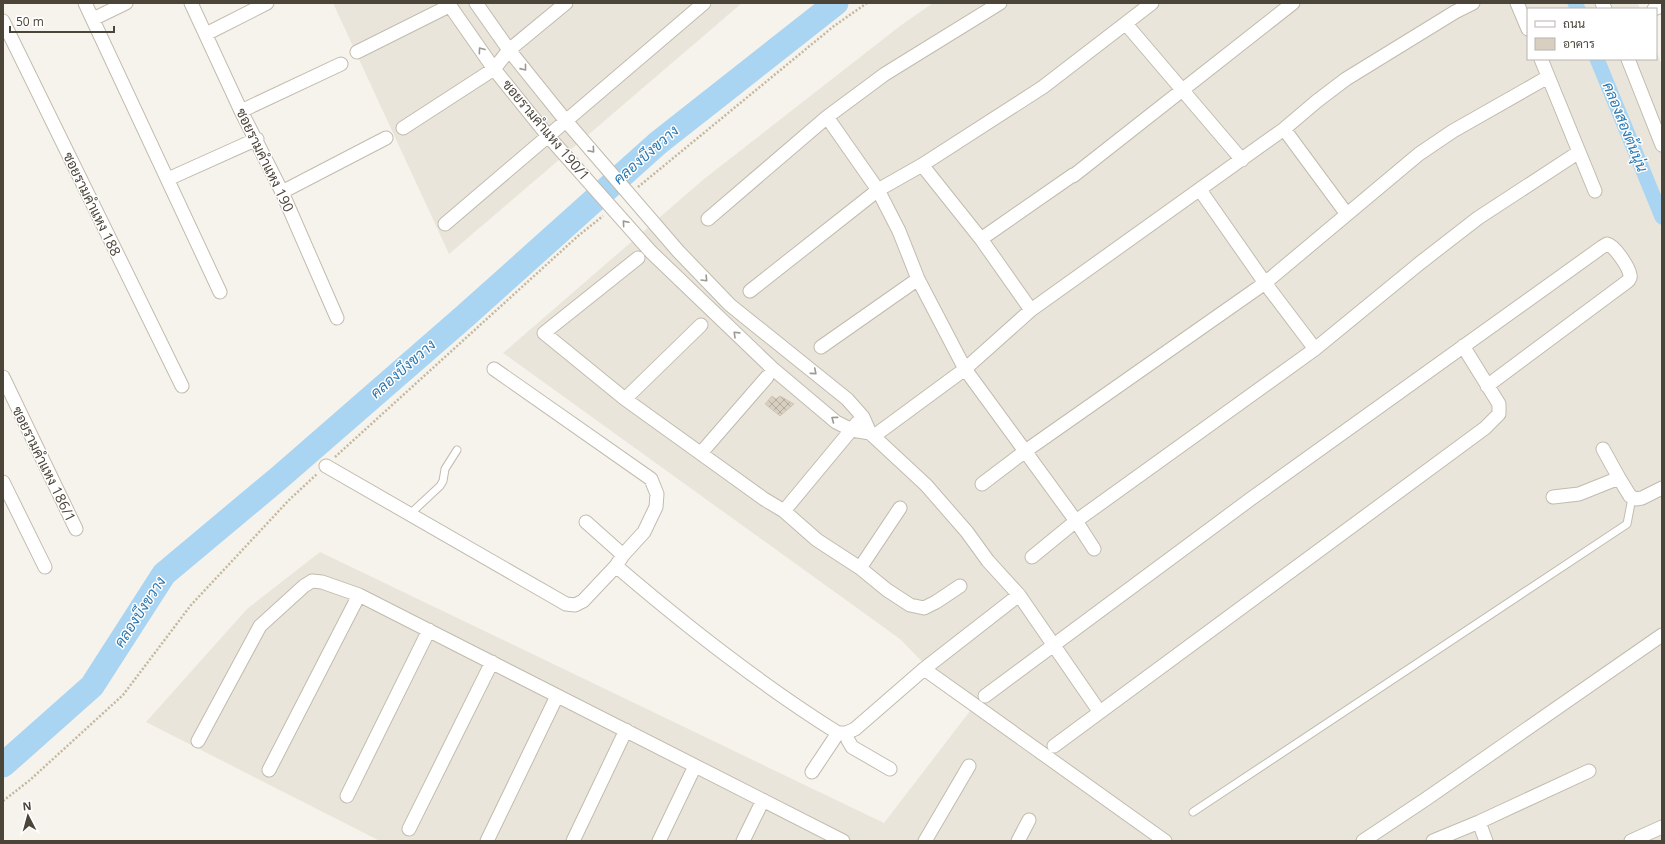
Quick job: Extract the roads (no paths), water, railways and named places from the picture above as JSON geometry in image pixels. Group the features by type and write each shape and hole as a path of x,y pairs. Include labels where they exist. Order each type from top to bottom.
{"street":[{"path":"85,3 220,292"},
{"path":"92,19 126,3"},
{"name":"ซอยรามคำแหง 190","path":"191,3 241,111 257,139 282,192 337,318"},
{"path":"206,34 267,3"},
{"name":"ซอยรามคำแหง 190/1","path":"476,3 509,50 566,121 678,251 730,305 847,399 863,417 872,434"},
{"path":"403,128 494,68 509,50 566,3"},
{"path":"445,224 704,3"},
{"path":"708,219 827,117 885,74 1000,3"},
{"path":"750,291 878,190 922,165 1043,87 1152,3"},
{"path":"981,239 1073,175 1293,3"},
{"path":"1099,711 1019,595 988,561 967,532 926,485 872,434 965,369 1030,310 1284,130 1317,101 1346,79 1473,3"},
{"path":"1517,3 1527,27"},
{"path":"357,52 448,4"},
{"name":"ซอยรามคำแหง 190/1","path":"448,4 494,68 548,136 651,252 772,368 773,375 836,422 852,430 872,434"},
{"name":"ซอยรามคำแหง 188","path":"3,22 182,386"},
{"path":"1126,24 1242,160"},
{"path":"1541,60 1595,191"},
{"path":"1628,60 1662,145"},
{"path":"241,111 342,64"},
{"path":"982,484 1024,452 1265,283 1346,213 1419,154 1452,131 1548,76"},
{"path":"827,117 878,190 899,231 918,279 965,369 1024,452 1076,521 1094,549"},
{"path":"1284,130 1346,213"},
{"path":"282,192 386,138"},
{"path":"168,179 257,139"},
{"path":"1032,557 1076,521 1315,349 1478,218 1579,152"},
{"path":"922,165 981,239 1030,310"},
{"path":"1200,190 1265,283 1315,349"},
{"path":"985,696 1252,498 1463,346 1607,244 1614,248 1630,274 1628,281 1487,386"},
{"path":"661,262 678,251"},
{"path":"638,258 544,333 625,399 764,500 784,511 817,540 860,568 887,590 910,605 924,608 960,586"},
{"path":"821,347 918,279"},
{"path":"625,399 701,325"},
{"path":"1054,746 1099,711 1485,428 1499,414 1499,404 1463,346"},
{"path":"701,453 773,375 795,356"},
{"path":"326,466 566,604 575,605 583,601 644,532 656,507 657,494 651,479 494,369"},
{"name":"ซอยรามคำแหง 186/1","path":"3,377 76,530"},
{"path":"784,511 863,417"},
{"path":"1603,449 1632,498 1642,498 1662,488"},
{"path":"1553,497 1579,494 1619,478"},
{"path":"3,482 45,567"},
{"path":"860,568 900,508"},
{"path":"586,522 620,560 678,618 790,703 842,733 852,747 890,768"},
{"path":"198,741 260,626 312,580 359,595 764,800 824,837 843,841"},
{"path":"269,770 359,595"},
{"path":"812,772 842,733 855,729 924,669 1019,595"},
{"path":"347,796 429,630"},
{"path":"1363,841 1662,635"},
{"path":"410,829 492,662"},
{"path":"924,669 1165,841"},
{"path":"487,841 557,696"},
{"path":"573,841 626,730"},
{"path":"659,841 695,766"},
{"path":"925,841 969,766"},
{"path":"1433,841 1479,822 1589,771"},
{"path":"743,841 764,800"},
{"path":"1018,841 1029,820"},
{"path":"1479,822 1486,841"},
{"path":"1631,841 1662,828"}],"lane":[{"path":"410,514 440,486 443,481 445,469 457,450"},
{"path":"1193,812 1627,524 1632,498"}],"waterway":[{"name":"คลองบึงขวาง","path":"3,765 92,686 164,574 280,477 465,316 658,143 836,3"},
{"name":"คลองสองต้นนุ่น","path":"1575,3 1578,8"},
{"name":"คลองสองต้นนุ่น","path":"1597,60 1662,217"}]}
